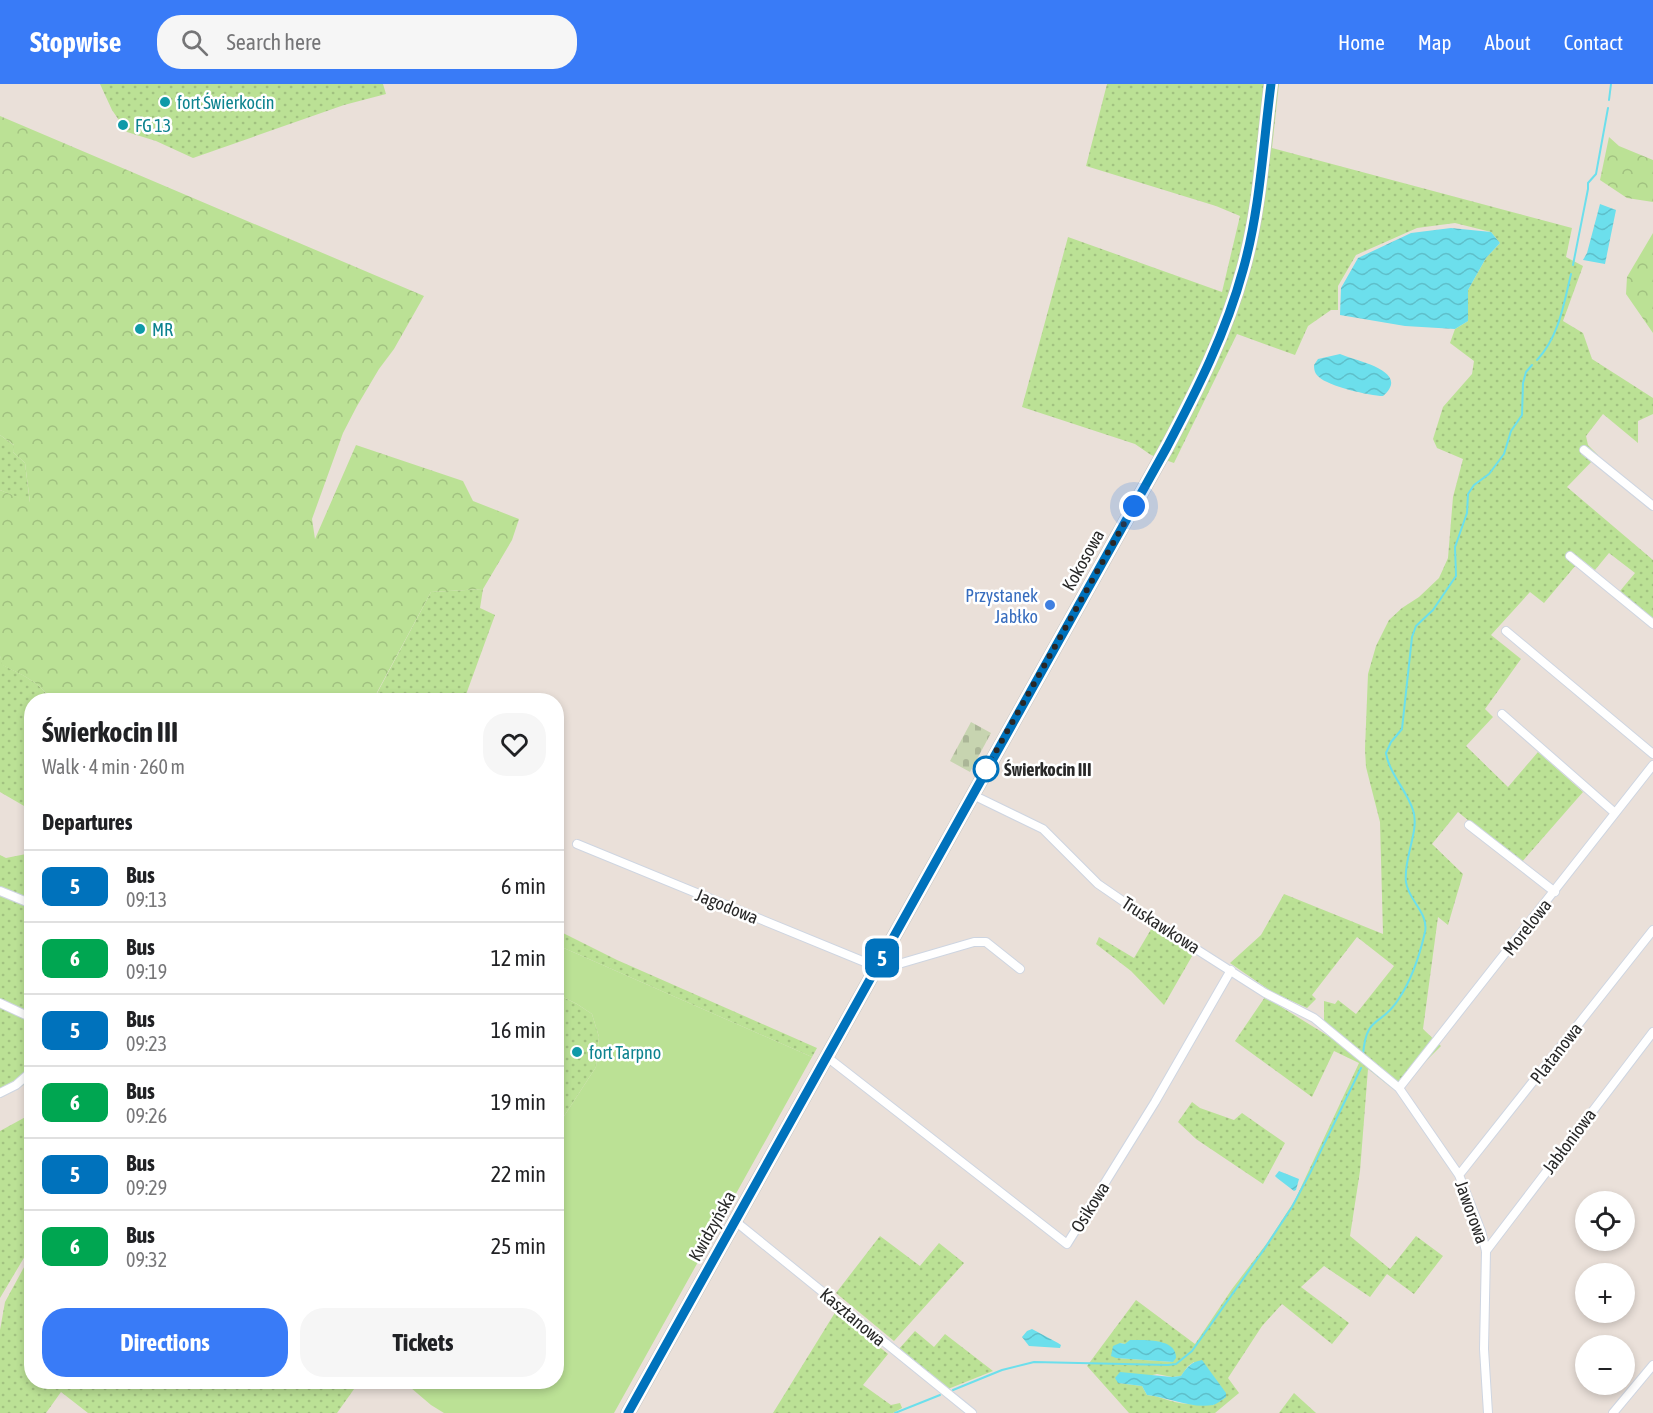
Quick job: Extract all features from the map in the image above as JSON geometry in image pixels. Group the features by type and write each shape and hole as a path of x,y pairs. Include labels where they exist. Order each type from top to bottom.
{"main road":[{"name":"Kokosowa","path":"827,1057 1167,447 1216,347 1237,290 1251,235 1270,84"},
{"name":"Kwidzyńska","path":"628,1413 827,1057"}],"street":[{"path":"1584,450 1653,506"},
{"path":"1570,556 1653,624"},
{"path":"1506,631 1653,754"},
{"path":"1503,714 1615,813"},
{"name":"Morelowa","path":"1399,1088 1653,765"},
{"name":"Truskawkowa","path":"972,795 1043,829 1098,884 1265,993 1314,1018 1353,1052"},
{"path":"1469,825 1555,892"},
{"name":"Jagodowa","path":"577,844 877,967"},
{"path":"0,891 24,901"},
{"name":"Platanowa","path":"1460,1176 1653,930"},
{"path":"877,967 902,963 974,942 986,942 1020,969"},
{"name":"Osikowa","path":"827,1057 1066,1244 1155,1102 1231,970"},
{"path":"0,1002 24,1014"},
{"name":"Jabłoniowa","path":"1486,1251 1653,1032"},
{"name":"Jaworowa","path":"1353,1052 1399,1088 1460,1176 1481,1231 1486,1251 1484,1349 1488,1413"},
{"path":"0,1093 24,1078"},
{"name":"Kasztanowa","path":"735,1221 972,1413"},
{"path":"1613,1413 1653,1365"}],"green space":[{"path":"100,84 383,84 386,94 344,105 193,158 156,141 127,132 112,110"},
{"path":"1107,84 1279,84 1272,148 1572,228 1566,257 1583,266 1563,321 1583,333 1592,359 1653,398 1653,414 1638,421 1638,443 1603,414 1586,436 1588,445 1598,455 1567,487 1653,560 1653,619 1620,591 1635,573 1609,553 1595,570 1581,559 1544,603 1530,592 1491,635 1521,659 1485,709 1493,717 1466,746 1508,787 1538,752 1583,792 1521,863 1458,812 1432,844 1463,874 1448,925 1438,917 1423,1029 1441,1046 1413,1074 1393,1089 1368,1069 1360,1171 1350,1236 1390,1269 1416,1236 1443,1256 1414,1294 1387,1274 1370,1297 1324,1266 1301,1287 1349,1323 1332,1344 1282,1304 1262,1326 1228,1378 1239,1393 1215,1413 1129,1413 1087,1366 1136,1300 1195,1344 1295,1200 1359,1063 1334,1051 1312,1097 1235,1041 1265,997 1338,1042 1341,1035 1324,1021 1324,1001 1335,1004 1338,1000 1356,1014 1394,966 1357,937 1312,995 1316,999 1307,1008 1272,992 1230,963 1261,935 1284,894 1383,934 1380,822 1366,767 1368,674 1376,646 1389,620 1439,578 1448,558 1453,497 1463,459 1437,448 1433,439 1443,407 1472,374 1474,361 1450,343 1455,329 1468,321 1468,290 1486,258 1500,243 1491,232 1455,223 1417,228 1356,255 1338,286 1338,310 1331,310 1308,326 1295,355 1237,334 1174,463 1151,455 1135,444 1022,407 1068,237 1222,292 1240,216 1216,206 1086,166","holes":["1120,1343 1125,1344 1173,1362 1116,1358","1194,1362 1214,1405 1176,1402 1147,1395 1142,1386 1118,1383 1157,1374 1181,1376"]},
{"path":"0,116 424,296 343,433 312,519 315,539 356,445 463,481 473,501 519,519 512,540 483,589 431,592 377,693 46,693 22,675 2,665 0,656 0,490 30,502 25,463 13,452 14,445 0,435"},
{"path":"1609,137 1619,146 1653,160 1653,202 1627,198 1600,180"},
{"path":"1653,233 1653,333 1626,294 1627,277"},
{"path":"0,435 15,446 13,452 25,463 30,503 0,490"},
{"path":"483,589 480,608 495,615 467,693 377,693 431,592"},
{"path":"0,656 3,665 23,675 46,693 24,693 24,806 0,792"},
{"path":"971,722 991,733 970,772 950,761"},
{"path":"24,854 24,1085 0,1098 0,855 6,858"},
{"path":"1153,926 1195,951 1164,1005 1131,971 1096,944 1099,937 1134,958"},
{"path":"564,934 617,960 817,1048 812,1057 564,948"},
{"path":"564,948 812,1057 614,1413 444,1413 412,1389 564,1389 564,1116 596,1067 599,1037 592,1014 564,998"},
{"name":"fort Tarpno","path":"564,998 592,1014 599,1037 596,1067 564,1116"},
{"path":"1192,1102 1200,1108 1234,1120 1242,1113 1285,1143 1263,1184 1196,1139 1178,1122"},
{"path":"24,1118 24,1258 0,1298 0,1131"},
{"path":"880,1236 920,1266 939,1243 964,1263 894,1341 836,1293"},
{"path":"24,1267 24,1389 354,1389 337,1413 88,1413 61,1392 46,1413 0,1413 0,1330 5,1302"},
{"path":"836,1311 888,1354 863,1385 891,1405 900,1403 902,1408 893,1413 773,1413"},
{"path":"915,1331 934,1347 945,1334 993,1371 948,1389 898,1350"},
{"path":"1294,1393 1316,1413 1279,1413"}],"water":[{"path":"1600,204 1616,210 1605,264 1583,260"},
{"path":"1451,228 1491,232 1500,243 1486,258 1468,290 1468,321 1455,329 1405,326 1340,315 1341,288 1358,258 1411,233"},
{"path":"1340,354 1378,368 1386,374 1391,380 1390,387 1383,396 1340,387 1318,376 1314,365 1318,359"},
{"path":"1279,1171 1299,1179 1296,1190 1294,1191 1275,1176"},
{"path":"1032,1329 1061,1345 1060,1348 1029,1346 1022,1337"},
{"path":"1130,1340 1151,1340 1166,1344 1175,1351 1176,1358 1173,1362 1111,1356 1113,1346 1120,1343 1125,1344"},
{"path":"1202,1360 1226,1393 1226,1397 1213,1405 1188,1404 1147,1395 1142,1386 1118,1383 1115,1378 1120,1372 1181,1376 1190,1365"}],"waterway":[{"path":"1609,100 1611,84"},
{"path":"1573,265 1588,183 1596,174 1608,108"},
{"path":"1537,360 1556,330 1571,274"},
{"path":"1363,1055 1367,1033 1375,1022 1392,1008 1407,984 1418,958 1425,932 1424,919 1410,895 1406,882 1415,818 1386,753 1391,742 1402,729 1412,637 1416,626 1433,610 1456,576 1455,547 1467,513 1468,494 1474,485 1489,474 1504,454 1511,431 1522,415 1523,383 1526,372 1532,365"},
{"path":"953,1390 1002,1370 1034,1362 1176,1364 1192,1351 1292,1207 1361,1068"},
{"path":"895,1413 940,1395"}],"bus line":[{"name":"5","path":"628,1413 1167,447 1207,369 1229,316 1244,270 1257,202 1271,84"}],"place":[{"name":"fort Świerkocin","path":"165,102"},
{"name":"FG 13","path":"123,125"},
{"name":"MR","path":"140,329"},
{"name":"Przystanek Jabłko","path":"1050,605"},
{"name":"Świerkocin III","path":"986,769"},
{"name":"fort Tarpno","path":"577,1052"}],"route":[{"path":"986,769 1134,506"}]}
